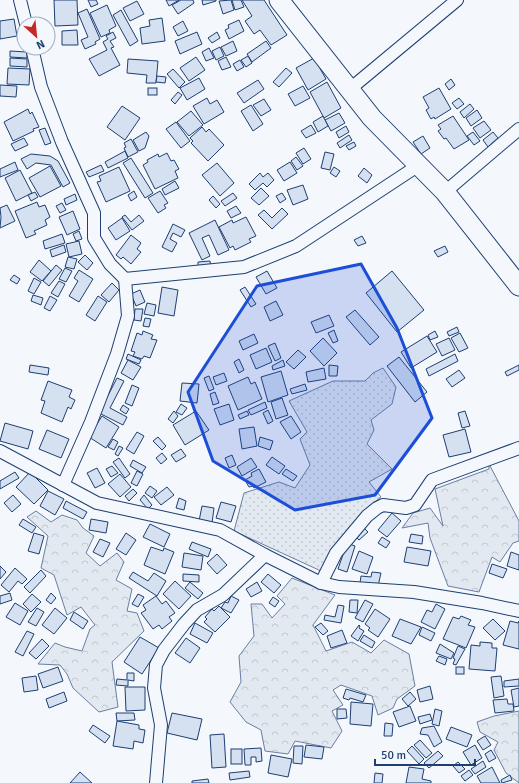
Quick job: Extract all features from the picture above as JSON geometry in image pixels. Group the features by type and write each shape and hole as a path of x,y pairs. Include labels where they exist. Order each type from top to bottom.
{"main road":[{"path":"279,0 372,118 445,192 519,286"}],"street":[{"path":"20,0 24,16"},
{"path":"350,90 458,0"},
{"path":"34,56 41,87 62,142 94,213 94,238 110,264 125,279 128,316 117,354 91,422 63,485"},
{"path":"445,192 519,129"},
{"path":"125,279 244,268 296,246 419,164"},
{"path":"322,583 336,553 367,516 376,508 383,505 406,508 416,505 432,480 519,448"},
{"path":"0,451 97,503 220,530 265,555 322,583 339,587 414,592 482,603 519,611"},
{"path":"156,783 161,725 154,688 156,665 164,650 197,610 223,595 265,555"}],"highlighted area":[{"path":"361,264 397,328 432,418 375,495 295,510 213,461 188,392 257,286"}],"green space":[{"path":"383,368 396,387 392,404 371,420 374,430 367,444 392,469 369,482 381,497 368,507 321,571 234,531 244,493 279,482 295,488 310,465 300,439 307,432 289,401 333,381 365,381 373,373"},
{"path":"489,464 519,521 519,541 513,543 500,562 492,557 479,592 448,586 430,538 428,523 402,528 413,513 430,508 443,526 435,489 489,469"},
{"path":"36,511 51,522 62,515 77,520 83,528 94,536 86,553 100,566 117,553 124,562 116,580 132,589 127,611 137,613 144,631 112,662 118,707 99,712 73,688 67,674 60,665 38,664 55,643 82,651 90,629 95,625 81,607 67,615 54,575 41,568 48,536 27,517"},
{"path":"292,578 335,595 313,625 326,651 352,642 371,653 384,640 409,654 415,686 397,699 393,708 378,715 372,696 341,685 333,690 343,705 332,711 342,731 331,748 295,741 288,754 265,751 261,730 246,722 230,702 241,682 239,656 254,636 251,604 262,604 272,618 285,604 277,596"},
{"path":"519,711 519,783 506,773 494,750 498,742 480,732 477,722 494,716"}],"building":[{"path":"54,0 77,0 78,25 56,26 56,16 55,16"},
{"path":"88,0 96,0 98,4 91,7"},
{"path":"166,0 179,0 169,6"},
{"path":"181,0 193,0 194,3 178,14 172,5"},
{"path":"202,0 216,0 216,1 203,5"},
{"path":"231,0 234,10 223,14 219,1"},
{"path":"232,0 241,0 244,7 235,10"},
{"path":"242,0 264,0 287,35 271,45 260,30 254,34 245,21 252,16"},
{"path":"137,1 144,14 130,21 123,8"},
{"path":"107,5 116,26 109,30 110,33 101,37 90,13"},
{"path":"87,9 100,39 95,42 96,44 85,49 81,40 88,37 78,13"},
{"path":"121,10 138,41 130,46 113,15"},
{"path":"162,18 165,41 142,44 140,28 150,26 149,20"},
{"path":"14,19 16,36 0,39 0,21"},
{"path":"239,20 244,31 229,39 225,30 229,28 228,25"},
{"path":"183,21 188,31 178,36 173,27"},
{"path":"77,30 78,45 62,45 62,31"},
{"path":"113,32 116,38 110,41 114,47 111,48 120,65 99,76 89,59 107,50 103,42 108,39 106,36"},
{"path":"197,32 202,44 180,54 175,41"},
{"path":"217,32 220,38 212,43 208,38"},
{"path":"233,41 237,51 226,56 221,47"},
{"path":"266,41 271,48 252,62 247,54"},
{"path":"220,47 224,56 216,60 212,51"},
{"path":"209,48 214,58 206,61 202,52"},
{"path":"10,51 16,51 16,56 27,56 27,58 10,57"},
{"path":"248,56 252,63 246,67 241,60"},
{"path":"196,57 205,70 189,81 180,68"},
{"path":"226,57 231,67 222,70 218,61"},
{"path":"10,58 27,59 27,67 10,66"},
{"path":"314,58 326,79 308,90 296,68"},
{"path":"128,59 158,61 156,83 146,83 147,75 127,73"},
{"path":"240,60 244,67 237,71 233,64"},
{"path":"8,68 30,69 29,85 7,84"},
{"path":"286,68 292,73 279,87 273,82"},
{"path":"173,69 185,82 179,88 167,74"},
{"path":"157,76 166,77 165,83 156,82"},
{"path":"199,78 205,89 187,100 180,88"},
{"path":"451,79 455,85 449,90 445,84"},
{"path":"258,80 264,89 244,103 237,93"},
{"path":"327,82 341,108 324,118 310,92"},
{"path":"0,85 17,86 16,97 0,96"},
{"path":"303,86 310,98 295,106 288,94"},
{"path":"148,88 157,88 157,95 148,95"},
{"path":"439,88 451,109 435,119 434,117 431,119 426,110 429,108 423,97"},
{"path":"178,92 182,95 175,104 171,100"},
{"path":"207,98 210,104 217,100 224,112 204,124 193,106"},
{"path":"459,98 464,104 457,109 452,103"},
{"path":"264,99 271,110 261,116 253,105"},
{"path":"470,104 474,109 464,118 460,112"},
{"path":"251,105 263,124 253,131 241,111"},
{"path":"122,106 140,118 125,140 107,127"},
{"path":"28,109 30,114 32,112 39,127 13,141 4,122"},
{"path":"477,110 482,118 471,126 466,118"},
{"path":"191,111 203,125 189,136 177,122"},
{"path":"339,113 345,123 331,131 325,120"},
{"path":"323,116 328,126 318,132 313,122"},
{"path":"453,116 469,140 454,149 446,138 444,139 438,131 441,129 438,125"},
{"path":"484,121 491,130 480,138 473,128"},
{"path":"176,122 190,141 181,148 166,129"},
{"path":"311,125 316,133 306,138 301,131"},
{"path":"346,126 349,132 339,138 336,132"},
{"path":"202,127 206,132 209,129 224,145 208,161 191,143 193,141 190,138"},
{"path":"45,128 51,143 45,145 39,130"},
{"path":"146,132 149,136 145,148 139,151 133,140"},
{"path":"473,132 480,141 474,145 467,136"},
{"path":"493,132 498,138 488,147 483,140"},
{"path":"349,135 352,140 340,148 337,143"},
{"path":"423,136 430,148 421,154 413,142"},
{"path":"24,138 28,145 15,151 11,144"},
{"path":"131,139 138,152 128,157 124,148 126,147 124,143"},
{"path":"354,142 356,146 349,150 346,146"},
{"path":"304,148 311,159 303,164 296,153"},
{"path":"125,151 128,158 108,168 105,162"},
{"path":"325,152 334,154 330,170 321,168"},
{"path":"167,153 171,161 174,160 179,169 175,171 178,178 155,189 143,165 148,162 147,160 158,154 159,157"},
{"path":"31,154 50,156 58,161 70,183 63,187 51,165 36,163 27,169 21,159"},
{"path":"296,157 303,166 297,170 291,161"},
{"path":"131,158 153,193 145,198 123,163"},
{"path":"15,162 18,170 0,177 0,169"},
{"path":"290,162 297,173 284,181 277,170"},
{"path":"217,163 234,183 220,196 202,175"},
{"path":"101,165 104,171 89,177 86,172"},
{"path":"50,166 61,186 40,197 29,178"},
{"path":"119,167 130,191 106,202 97,182 101,181 99,176"},
{"path":"334,167 340,171 336,177 330,173"},
{"path":"364,168 372,175 367,183 358,176"},
{"path":"20,170 32,193 16,201 5,178"},
{"path":"260,173 263,177 268,173 274,180 267,187 263,183 255,190 249,184"},
{"path":"175,181 179,188 165,195 162,189"},
{"path":"303,185 308,199 293,205 287,190"},
{"path":"261,188 269,196 259,205 251,198"},
{"path":"134,191 137,197 131,201 128,195"},
{"path":"160,191 168,203 164,205 166,208 158,213 148,198"},
{"path":"35,192 38,197 31,201 28,195"},
{"path":"233,193 237,198 225,206 221,201"},
{"path":"282,193 286,199 280,203 276,196"},
{"path":"75,194 77,200 66,205 64,199"},
{"path":"213,196 220,204 216,208 209,200"},
{"path":"37,202 39,207 45,205 50,217 45,220 47,225 34,231 36,234 26,238 15,211"},
{"path":"62,203 66,210 60,213 56,206"},
{"path":"7,205 15,221 0,228 0,208"},
{"path":"236,206 241,213 231,218 227,211"},
{"path":"282,208 288,214 272,229 258,215 264,210 272,218"},
{"path":"73,211 80,229 67,235 59,217"},
{"path":"125,215 131,222 139,215 144,221 132,230 122,217"},
{"path":"246,217 256,236 249,239 251,242 235,250 233,246 230,248 219,227 232,220 233,223"},
{"path":"122,218 130,231 116,240 108,228"},
{"path":"215,220 229,250 218,255 209,235 202,238 210,256 202,260 189,233"},
{"path":"173,224 185,230 181,237 173,233 170,239 177,243 172,252 162,247"},
{"path":"79,231 82,239 76,241 73,234"},
{"path":"62,234 65,243 45,249 43,241"},
{"path":"131,235 141,243 137,249 141,252 131,264 123,257 121,259 116,255"},
{"path":"362,236 366,243 358,246 354,240"},
{"path":"79,241 82,254 69,257 66,244"},
{"path":"64,245 66,252 52,257 50,250"},
{"path":"445,246 448,252 438,257 434,251"},
{"path":"85,255 93,263 87,270 78,262"},
{"path":"68,257 77,259 74,269 65,267"},
{"path":"39,260 51,271 42,281 30,272"},
{"path":"210,261 211,268 198,269 198,262"},
{"path":"56,265 62,270 49,286 43,281"},
{"path":"65,268 72,271 66,282 59,279"},
{"path":"79,270 93,279 79,302 69,296 78,281 74,278"},
{"path":"267,271 277,288 266,294 256,277"},
{"path":"392,271 424,310 397,332 366,293"},
{"path":"14,275 20,279 17,284 10,280"},
{"path":"34,278 41,282 34,294 28,291"},
{"path":"59,281 65,284 58,297 51,293"},
{"path":"112,283 119,290 109,302 101,295"},
{"path":"162,287 178,290 174,316 158,313"},
{"path":"245,287 256,304 251,307 240,290"},
{"path":"140,290 145,302 136,306 131,294"},
{"path":"33,295 43,298 41,305 31,301"},
{"path":"50,296 57,300 50,311 44,308"},
{"path":"98,296 107,302 95,321 86,315"},
{"path":"276,301 283,315 270,321 264,307"},
{"path":"147,303 156,305 154,316 144,314"},
{"path":"135,309 143,309 141,321 134,320"},
{"path":"355,310 379,337 370,345 346,317"},
{"path":"329,315 334,326 316,333 311,322"},
{"path":"145,318 151,319 149,327 143,326"},
{"path":"457,327 459,332 449,336 447,332"},
{"path":"334,330 338,341 333,343 328,333"},
{"path":"143,331 153,335 151,339 157,340 150,358 144,356 142,359 133,356 135,352 131,351 137,333 142,335"},
{"path":"435,331 438,337 430,340 428,335"},
{"path":"460,333 468,348 459,352 451,338"},
{"path":"254,334 258,343 243,350 239,341"},
{"path":"427,336 437,352 411,368 401,352"},
{"path":"323,338 337,353 324,366 310,351"},
{"path":"449,338 455,350 442,356 436,344"},
{"path":"275,343 281,358 275,361 268,346"},
{"path":"266,348 272,362 256,369 250,355"},
{"path":"298,350 306,357 294,369 286,362"},
{"path":"128,354 141,360 139,364 126,359"},
{"path":"455,354 458,361 429,376 426,369"},
{"path":"399,357 427,392 415,402 387,366"},
{"path":"239,359 244,370 239,373 234,362"},
{"path":"128,360 141,367 133,380 121,373"},
{"path":"283,360 285,366 273,370 272,366"},
{"path":"30,365 49,368 48,375 29,372"},
{"path":"329,365 338,366 337,376 329,376"},
{"path":"519,365 519,370 507,376 505,372"},
{"path":"324,368 326,379 308,382 306,372"},
{"path":"459,370 465,378 452,387 446,379"},
{"path":"281,371 288,395 268,402 261,377"},
{"path":"224,373 227,381 216,385 213,377"},
{"path":"209,376 214,389 209,391 204,378"},
{"path":"248,377 251,384 255,382 262,399 238,410 228,386"},
{"path":"117,378 124,381 110,408 127,417 123,425 99,413"},
{"path":"48,381 72,390 69,397 75,400 71,409 68,407 62,422 41,413 45,401 41,400"},
{"path":"182,383 199,384 197,403 180,401"},
{"path":"305,384 307,390 292,394 290,389"},
{"path":"132,385 139,388 132,406 125,403"},
{"path":"215,392 219,403 213,405 210,394"},
{"path":"282,398 288,415 276,419 271,402"},
{"path":"265,402 267,408 251,415 248,410"},
{"path":"181,404 187,408 182,415 176,412"},
{"path":"229,404 234,420 220,425 214,409"},
{"path":"123,405 129,409 126,414 120,410"},
{"path":"268,410 273,421 268,424 263,413"},
{"path":"174,411 178,416 173,423 168,419"},
{"path":"196,411 209,430 185,445 173,425"},
{"path":"247,411 249,415 240,419 238,415"},
{"path":"465,411 470,426 462,428 458,413"},
{"path":"102,416 119,427 106,448 89,437"},
{"path":"291,416 301,432 291,439 280,422"},
{"path":"5,423 33,431 28,449 0,441"},
{"path":"254,427 257,446 242,449 239,429"},
{"path":"465,429 471,452 449,457 443,435"},
{"path":"47,430 69,439 61,458 39,449"},
{"path":"137,432 144,436 134,454 126,449"},
{"path":"158,437 166,446 162,450 153,441"},
{"path":"260,437 273,441 270,450 258,446"},
{"path":"113,439 118,442 114,450 108,447"},
{"path":"119,446 123,448 118,456 115,454"},
{"path":"181,449 186,456 176,462 171,455"},
{"path":"162,453 167,459 161,464 156,458"},
{"path":"232,455 236,465 229,468 225,458"},
{"path":"272,457 285,466 279,474 266,465"},
{"path":"119,458 130,474 125,478 113,462"},
{"path":"251,458 257,467 242,476 237,467"},
{"path":"133,460 146,467 142,473 130,466"},
{"path":"112,466 118,473 111,477 106,469"},
{"path":"97,468 105,483 95,488 87,473"},
{"path":"259,469 266,482 254,488 253,486 249,487 245,480 252,476 251,473"},
{"path":"286,469 297,476 293,481 282,474"},
{"path":"137,471 143,474 137,486 131,483"},
{"path":"15,472 19,478 0,489 0,481"},
{"path":"30,472 48,490 34,504 16,487"},
{"path":"120,474 131,487 120,497 108,484"},
{"path":"150,486 157,491 152,498 145,493"},
{"path":"167,487 174,495 161,505 154,497"},
{"path":"133,489 137,493 129,501 125,496"},
{"path":"48,491 64,499 55,515 40,506"},
{"path":"13,495 21,504 12,512 4,503"},
{"path":"144,495 152,505 148,509 140,500"},
{"path":"179,498 186,501 184,510 176,508"},
{"path":"66,501 87,512 83,519 63,508"},
{"path":"221,502 236,506 231,522 216,518"},
{"path":"202,506 214,508 212,523 199,521"},
{"path":"392,513 401,521 387,537 378,530"},
{"path":"23,519 36,527 32,533 19,525"},
{"path":"91,519 108,522 106,533 89,530"},
{"path":"150,524 170,534 164,547 143,537"},
{"path":"363,527 368,532 359,540 354,535"},
{"path":"34,533 44,536 39,554 28,551"},
{"path":"126,533 136,540 126,555 116,549"},
{"path":"411,534 423,536 422,544 409,542"},
{"path":"382,537 390,542 386,548 378,543"},
{"path":"100,539 110,543 103,557 93,552"},
{"path":"192,542 211,549 208,557 189,549"},
{"path":"347,543 355,546 347,572 338,569"},
{"path":"151,547 163,551 164,548 174,552 165,574 144,565"},
{"path":"407,547 431,551 428,566 404,562"},
{"path":"359,551 373,557 367,574 352,569"},
{"path":"511,552 519,555 519,570 507,566"},
{"path":"184,553 203,556 201,570 182,567"},
{"path":"217,554 227,565 217,574 207,563"},
{"path":"492,564 507,569 503,578 489,573"},
{"path":"0,566 6,572 0,579"},
{"path":"15,568 27,579 22,584 18,581 9,592 1,585"},
{"path":"41,570 46,576 30,593 24,587"},
{"path":"133,572 148,581 154,573 166,581 157,596 129,578"},
{"path":"372,572 381,573 378,586 360,583 361,576 371,577"},
{"path":"183,574 199,575 199,582 183,581"},
{"path":"268,574 281,585 274,593 261,582"},
{"path":"175,581 191,596 179,609 163,594"},
{"path":"190,582 203,593 198,599 185,588"},
{"path":"257,582 262,591 251,597 246,589"},
{"path":"10,593 12,600 0,604 0,596"},
{"path":"51,593 56,598 51,604 46,600"},
{"path":"32,594 41,602 31,612 23,604"},
{"path":"138,594 144,597 138,607 132,604"},
{"path":"156,596 162,604 166,601 175,613 169,617 172,621 162,629 159,625 153,629 141,613 146,610 143,605"},
{"path":"231,596 239,600 231,613 221,608 225,602 228,603"},
{"path":"273,597 279,601 275,607 269,603"},
{"path":"350,600 358,600 357,613 349,612"},
{"path":"365,600 373,604 363,622 355,618"},
{"path":"15,603 28,611 20,625 6,617"},
{"path":"436,604 445,609 435,629 421,622 427,610 432,612"},
{"path":"338,605 344,606 341,623 324,620 325,615 335,617"},
{"path":"219,606 230,617 215,632 204,622 207,619 205,617 212,609 214,611"},
{"path":"37,608 44,612 36,626 28,622"},
{"path":"55,608 67,618 54,634 42,625"},
{"path":"375,609 390,619 378,637 368,630 370,628 365,624"},
{"path":"74,612 88,621 83,629 70,620"},
{"path":"461,616 471,620 468,625 475,627 466,648 443,639 453,617 459,619"},
{"path":"400,619 421,627 411,644 392,636"},
{"path":"493,619 505,631 495,640 483,628"},
{"path":"510,621 518,623 519,621 519,649 503,645"},
{"path":"195,623 213,633 207,643 190,634"},
{"path":"321,623 328,631 323,635 315,627"},
{"path":"359,625 359,628 364,631 358,641 351,636"},
{"path":"422,627 435,633 431,641 419,635"},
{"path":"342,630 347,643 331,648 327,636"},
{"path":"27,631 34,634 23,656 15,652"},
{"path":"364,635 375,642 372,648 360,641"},
{"path":"140,637 159,648 142,674 124,662"},
{"path":"186,638 200,648 190,663 175,653"},
{"path":"42,639 49,646 36,659 29,653"},
{"path":"480,642 492,643 492,648 497,648 495,671 469,669 471,645 480,646"},
{"path":"440,644 454,653 451,659 436,653"},
{"path":"458,646 465,649 456,665 453,664 455,659 453,658"},
{"path":"439,656 447,659 445,665 436,661"},
{"path":"58,667 63,681 43,688 38,674"},
{"path":"456,667 464,667 464,674 456,674"},
{"path":"127,673 134,673 134,681 128,680 128,686 116,685 117,679 127,680"},
{"path":"36,676 38,690 24,692 22,678"},
{"path":"501,676 504,696 494,698 491,677"},
{"path":"519,679 519,686 504,687 504,681"},
{"path":"430,686 433,699 420,702 417,690"},
{"path":"125,687 145,687 145,710 126,711"},
{"path":"519,688 519,706 514,707 511,690"},
{"path":"346,689 366,695 363,702 350,698 349,700 343,698"},
{"path":"64,692 67,701 49,708 46,699"},
{"path":"410,692 416,699 408,706 402,699"},
{"path":"507,699 508,704 513,704 514,711 495,713 493,700"},
{"path":"351,702 373,704 371,726 350,724"},
{"path":"410,706 416,721 399,727 393,712"},
{"path":"337,709 346,709 347,718 337,719"},
{"path":"435,709 442,711 439,726 432,724"},
{"path":"116,713 134,713 135,720 117,721"},
{"path":"172,713 202,719 197,740 167,733"},
{"path":"430,714 432,720 420,724 418,717"},
{"path":"117,721 139,725 139,729 145,730 143,743 134,741 133,749 113,746"},
{"path":"385,723 393,724 392,736 384,736"},
{"path":"93,725 110,736 105,743 89,731"},
{"path":"434,726 442,742 434,747 428,735 420,734 422,728"},
{"path":"451,727 472,735 467,747 446,739"},
{"path":"224,734 226,767 212,768 210,735"},
{"path":"485,736 491,745 483,750 477,741"},
{"path":"420,740 432,753 426,758 414,745"},
{"path":"306,745 324,747 322,759 304,757"},
{"path":"475,745 482,758 471,765 463,752"},
{"path":"294,746 303,746 302,764 293,763"},
{"path":"412,746 424,759 419,764 407,751"},
{"path":"261,748 262,761 256,762 256,757 251,757 251,765 245,765 244,749"},
{"path":"231,749 242,749 242,764 231,764"},
{"path":"491,750 496,758 489,762 485,754"},
{"path":"438,751 443,756 429,768 424,763"},
{"path":"271,755 292,759 288,777 268,773"},
{"path":"483,761 486,767 475,774 471,769"},
{"path":"458,762 465,769 459,773 453,766"},
{"path":"409,767 424,769 422,779 431,781 431,783 406,783"},
{"path":"492,767 500,783 481,783 477,776"},
{"path":"469,770 473,775 465,781 461,776"},
{"path":"249,771 250,777 230,780 229,773"},
{"path":"80,772 92,783 70,783"},
{"path":"375,773 383,774 382,783 374,783"},
{"path":"510,775 512,780 502,783 501,780"},
{"path":"208,779 209,783 192,783 192,781"}]}
